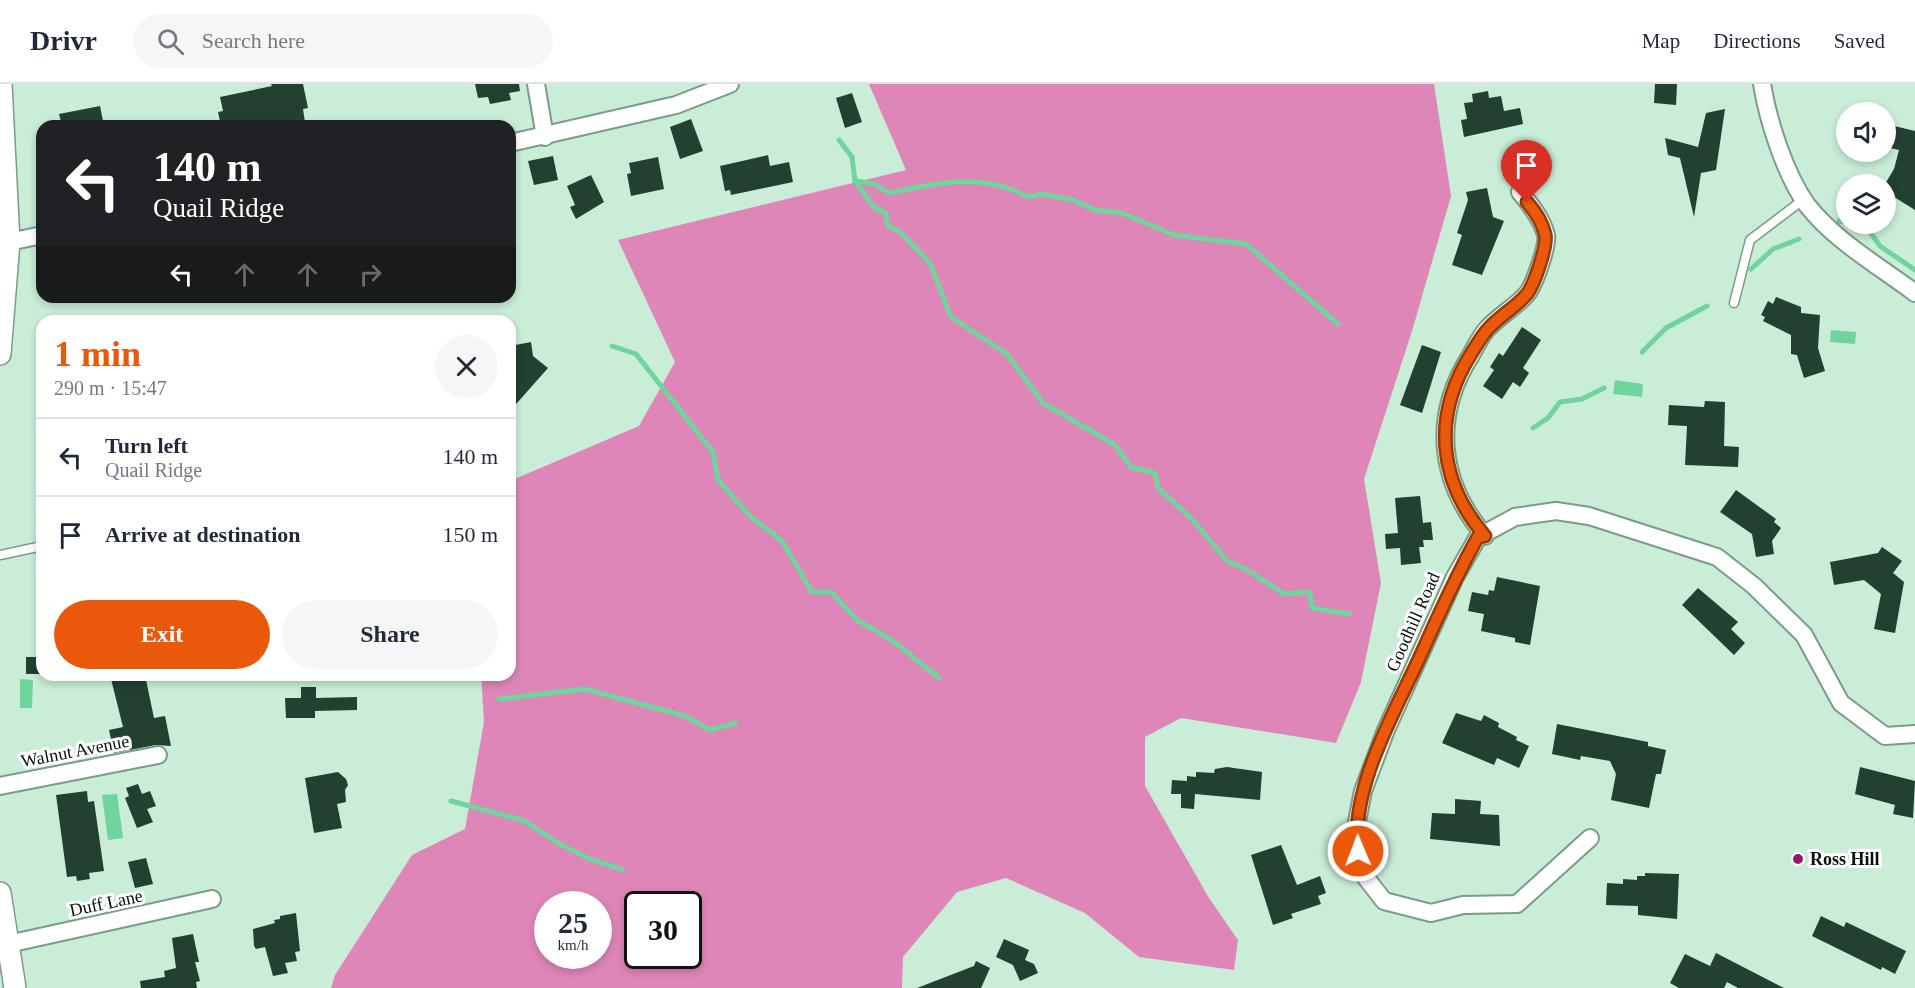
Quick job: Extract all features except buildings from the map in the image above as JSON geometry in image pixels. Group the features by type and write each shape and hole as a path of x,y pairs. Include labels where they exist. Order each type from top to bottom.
{"street":[{"path":"0,354 9,242 1,84"},
{"path":"536,84 545,137"},
{"path":"516,143 676,105 730,84"},
{"path":"1762,84 1768,116 1796,187 1804,199 1821,220 1852,247 1915,293"},
{"path":"1485,536 1468,516 1453,487 1447,456 1447,408 1456,381 1488,328 1528,293 1537,274 1546,236 1535,212 1520,192"},
{"path":"9,242 36,236"},
{"name":"Goodhill Road","path":"1590,838 1517,904 1463,905 1431,913 1384,901 1360,870 1355,832 1364,790 1378,750 1455,577 1478,537 1485,536 1515,517 1556,511 1629,528 1717,557 1754,586 1804,635 1841,703 1885,736 1915,734"},
{"name":"Walnut Avenue","path":"0,786 158,755"},
{"path":"0,893 15,988"},
{"name":"Duff Lane","path":"8,944 212,899"}],"lane":[{"path":"1734,303 1750,240 1804,199"},
{"path":"0,555 36,547"}],"shaded area":[{"path":"869,84 1434,84 1451,196 1412,331 1364,479 1381,583 1361,682 1336,743 1181,718 1145,737 1145,786 1209,898 1238,940 1234,970 1139,957 1085,913 1006,878 957,892 903,957 902,988 331,988 335,975 412,855 465,829 484,722 481,681 516,681 516,478 639,426 675,362 618,240 906,170"},
{"path":"1831,330 1856,332 1855,344 1830,342"},
{"path":"1615,380 1643,384 1642,397 1613,394"},
{"path":"20,679 33,680 32,708 20,708"},
{"path":"117,794 123,838 108,840 102,795"}],"waterway":[{"path":"839,140 852,157 855,181 874,207 886,214 888,226 899,231 930,263 951,317 1007,354 1043,403 1115,445 1131,467 1155,473 1158,488 1191,518 1228,562 1244,568 1284,594 1310,592 1312,608 1350,614"},
{"path":"855,181 875,184 889,193 942,183 994,184 1028,197 1042,194 1073,200 1095,210 1122,213 1174,235 1246,244 1338,324"},
{"path":"1871,234 1880,246 1915,270"},
{"path":"1751,269 1773,249 1799,239"},
{"path":"1642,352 1666,328 1707,306"},
{"path":"612,346 636,354 713,452 718,480 750,516 782,541 812,592 831,592 857,620 892,640 939,678"},
{"path":"1533,428 1548,418 1560,402 1582,399 1604,388"},
{"path":"499,699 585,689 685,716 710,730 736,723"},
{"path":"451,801 525,821 556,842 590,859 623,870"}],"place":[{"name":"Ross Hill","path":"1798,859"}],"route":[{"path":"1358,851 1355,832 1364,790 1386,730 1455,577 1478,537 1485,536 1468,516 1453,487 1445,432 1447,408 1456,381 1488,328 1528,293 1537,274 1546,236 1535,212 1527,202"}]}
